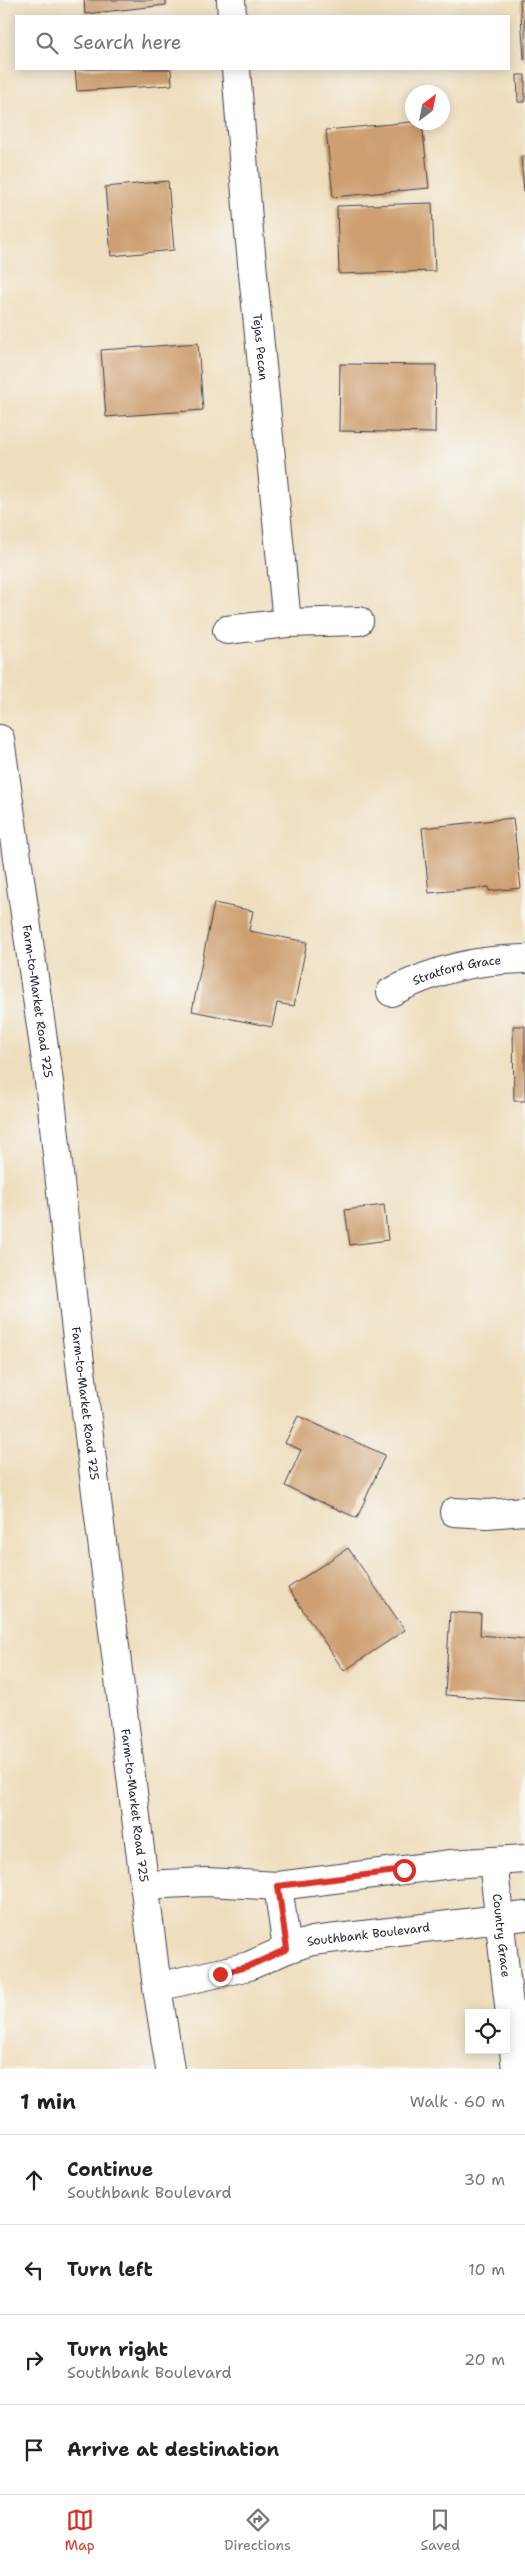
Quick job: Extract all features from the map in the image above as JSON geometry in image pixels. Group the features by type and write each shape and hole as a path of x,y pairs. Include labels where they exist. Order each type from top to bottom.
{"street":[{"path":"231,0 232,15"},
{"name":"Tejas Pecan","path":"236,70 249,232 287,623"},
{"path":"227,630 287,623 358,621"},
{"name":"Farm-to-Market Road 725","path":"0,739 50,1089 75,1322 144,1885 170,2069"},
{"name":"Stratford Grace","path":"391,992 446,968 481,961 525,959"},
{"path":"454,1512 487,1514 525,1512"},
{"path":"144,1885 207,1882 278,1886 451,1864 525,1859"},
{"name":"Country Grace","path":"493,1861 512,1917 516,2069"},
{"path":"278,1886 287,1949"},
{"name":"Southbank Boulevard","path":"157,1986 249,1966 287,1949 312,1941 512,1917"}],"building":[{"path":"84,0 166,0 166,5 85,14"},
{"path":"520,0 525,0 525,60 524,60"},
{"path":"75,70 171,70 172,85 77,91"},
{"path":"517,75 525,75 525,102 518,102"},
{"path":"405,123 405,130 423,130 429,188 333,197 326,130"},
{"path":"521,156 525,156 525,192 524,192"},
{"path":"168,181 174,250 111,256 105,187"},
{"path":"432,203 435,271 339,274 337,206"},
{"path":"198,343 203,410 106,417 101,350"},
{"path":"340,364 436,365 435,433 339,431"},
{"path":"513,818 521,888 489,891 489,887 429,893 422,828"},
{"path":"214,903 253,911 249,931 307,942 294,1006 277,1003 272,1027 192,1011"},
{"path":"513,1026 525,1026 525,1101 514,1101"},
{"path":"384,1205 388,1240 350,1245 345,1210"},
{"path":"298,1416 385,1455 357,1518 285,1486 301,1450 285,1443"},
{"path":"348,1548 405,1630 344,1671 288,1588"},
{"path":"450,1612 481,1614 480,1635 525,1639 525,1701 445,1695"}],"route":[{"path":"220,1974 249,1966 287,1949 278,1886 404,1870"}]}
